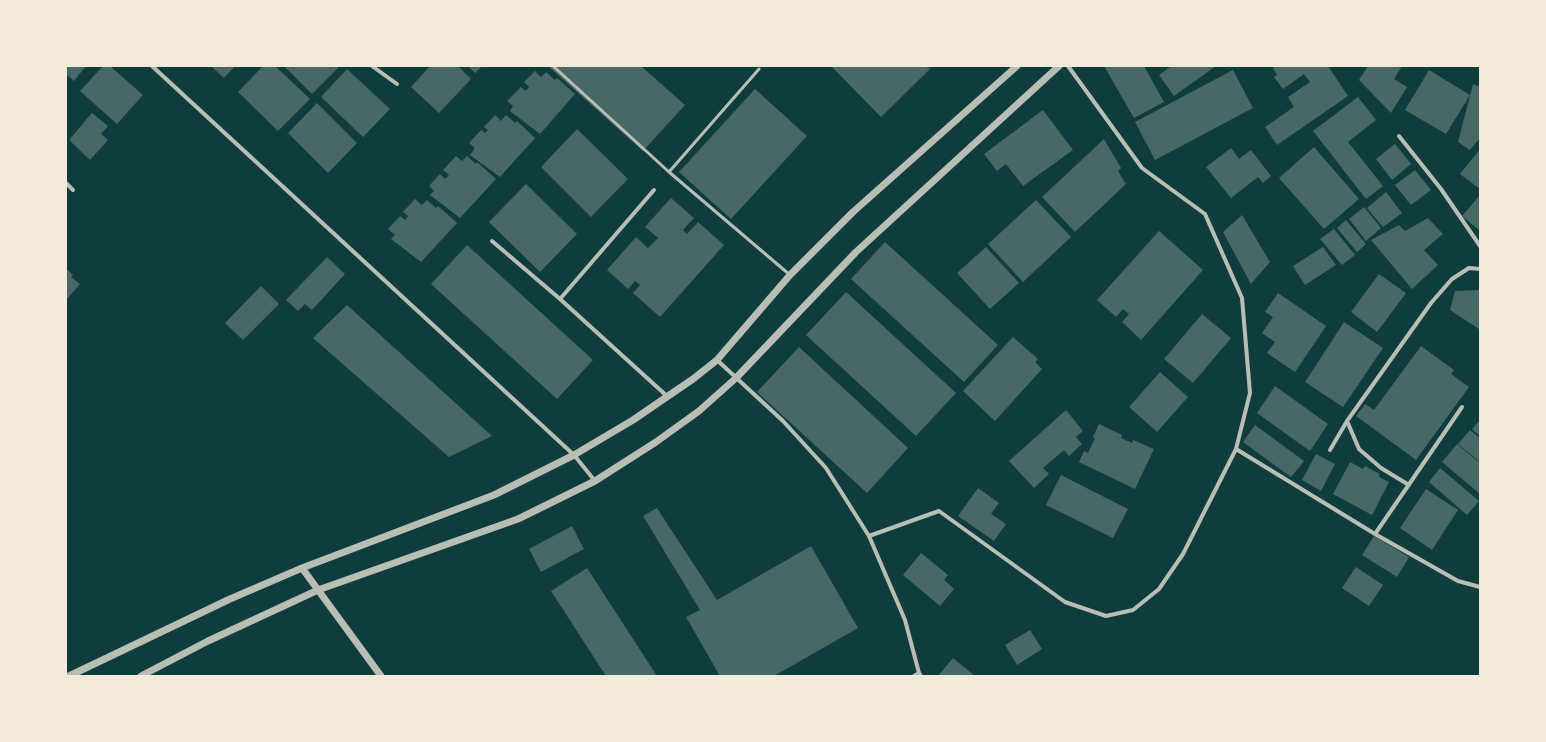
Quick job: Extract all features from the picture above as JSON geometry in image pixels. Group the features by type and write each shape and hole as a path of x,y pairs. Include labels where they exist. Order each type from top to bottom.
{"street":[{"path":"152,66 574,455 595,481"},
{"path":"372,66 397,84"},
{"path":"69,676 230,599 302,568 494,495 574,455 633,420 717,360 790,275 853,212 1017,66"},
{"path":"141,676 208,641 318,590 518,519 595,481 669,434 699,411 736,378 856,252 1059,66"},
{"path":"869,536 939,511 1065,602 1106,616 1133,610 1159,589 1183,554 1236,449 1250,393 1242,298 1205,214 1142,168 1068,66"},
{"path":"1399,136 1441,189 1480,246"},
{"path":"66,183 73,190"},
{"path":"560,299 654,190"},
{"path":"492,241 560,299 668,396"},
{"path":"1330,450 1347,421 1430,303 1452,279 1469,268 1480,269"},
{"path":"717,360 783,420 826,468 869,536 905,620 920,674 914,676"},
{"path":"1375,534 1462,407"},
{"path":"1347,421 1359,448 1381,468 1409,485"},
{"path":"1236,449 1375,534 1458,581 1480,587"},
{"path":"302,568 381,676"}],"lane":[{"path":"556,67 669,172 790,275"},
{"path":"669,172 759,70"}],"building":[{"path":"66,66 86,66 74,81 66,74"},
{"path":"103,66 110,66 143,95 117,124 80,91"},
{"path":"211,66 235,66 224,78"},
{"path":"263,66 275,66 310,99 278,131 238,92"},
{"path":"284,66 336,66 338,68 312,94"},
{"path":"430,66 458,66 471,79 439,113 411,87"},
{"path":"468,66 482,66 475,73"},
{"path":"548,66 641,66 685,105 643,151"},
{"path":"831,66 926,66 930,69 881,117"},
{"path":"1104,66 1144,66 1164,102 1134,118"},
{"path":"1169,66 1216,66 1174,96 1159,75 1170,67"},
{"path":"1276,66 1328,66 1348,96 1277,145 1265,127 1294,107 1288,97 1310,82 1304,74 1283,89 1274,77 1277,75 1273,68"},
{"path":"1368,66 1399,66 1401,68 1394,79 1407,87 1391,113 1359,80"},
{"path":"347,69 390,109 363,137 321,97"},
{"path":"1233,70 1253,108 1155,160 1135,122"},
{"path":"1429,70 1470,95 1446,134 1405,110"},
{"path":"535,71 541,77 546,72 555,80 557,78 575,94 540,134 510,111 513,106 507,101 521,87 526,91 529,87 524,82"},
{"path":"1473,84 1480,87 1480,138 1470,150 1458,142"},
{"path":"755,89 807,136 731,219 679,172"},
{"path":"1358,97 1376,120 1348,142 1383,186 1366,199 1313,131"},
{"path":"317,103 357,143 328,173 288,133"},
{"path":"1043,110 1073,150 1023,186 1006,164 997,171 984,154"},
{"path":"92,113 108,126 101,134 108,140 90,160 69,140"},
{"path":"495,115 501,121 506,115 515,123 517,121 535,138 500,177 470,155 475,148 469,143 481,130 485,133 488,130 484,127"},
{"path":"577,129 628,179 591,217 541,167"},
{"path":"1104,139 1121,168 1118,171 1126,184 1075,232 1042,197"},
{"path":"1395,144 1411,164 1392,180 1376,159"},
{"path":"1314,147 1359,199 1324,229 1279,178"},
{"path":"1231,148 1239,159 1251,150 1271,176 1263,183 1258,177 1231,198 1206,167"},
{"path":"1480,149 1480,189 1460,174"},
{"path":"456,156 462,161 467,156 476,164 477,162 496,179 460,218 430,195 434,191 429,186 440,174 445,179 449,175 443,170"},
{"path":"1415,170 1431,190 1411,205 1395,185"},
{"path":"526,184 577,234 540,272 489,222"},
{"path":"1386,192 1402,213 1383,227 1367,208"},
{"path":"1480,195 1480,231 1462,216"},
{"path":"671,198 694,218 683,230 687,234 698,222 724,245 660,317 633,293 640,285 635,281 628,289 607,270 636,237 648,248 658,238 645,227"},
{"path":"415,199 422,205 427,200 436,208 438,206 457,223 421,262 391,239 395,235 388,229 400,216 405,220 408,216 403,212"},
{"path":"1036,200 1071,237 1023,282 988,244"},
{"path":"1364,207 1381,228 1366,241 1349,219"},
{"path":"1242,215 1270,262 1251,284 1223,232"},
{"path":"1428,218 1443,234 1424,250 1438,265 1412,289 1371,240 1399,225 1405,231"},
{"path":"1346,220 1366,244 1357,252 1337,228"},
{"path":"1334,229 1355,255 1342,265 1320,239"},
{"path":"1159,231 1203,270 1141,340 1122,322 1129,314 1123,309 1116,317 1097,300"},
{"path":"885,242 998,345 964,382 851,279"},
{"path":"467,245 593,360 557,399 431,284"},
{"path":"986,247 1019,283 990,309 957,273"},
{"path":"1323,247 1336,265 1305,285 1293,266"},
{"path":"327,257 345,274 312,310 305,304 298,311 286,300"},
{"path":"66,268 73,275 71,277 80,284 66,300"},
{"path":"1379,274 1406,293 1377,332 1351,312"},
{"path":"261,286 279,304 243,340 225,323"},
{"path":"1480,290 1479,329 1450,310 1455,291"},
{"path":"846,292 956,393 916,436 806,335"},
{"path":"1278,293 1326,326 1295,372 1267,353 1275,342 1262,333 1273,317 1265,312"},
{"path":"347,305 492,436 449,457 313,338"},
{"path":"1202,314 1231,338 1193,383 1164,359"},
{"path":"1344,322 1383,348 1343,407 1305,382"},
{"path":"1013,337 1038,359 1035,362 1042,369 995,421 963,391"},
{"path":"1421,346 1454,370 1451,374 1469,387 1416,460 1356,416 1365,404 1374,410"},
{"path":"799,347 908,448 867,493 757,392"},
{"path":"1160,372 1188,397 1157,432 1129,407"},
{"path":"1275,386 1328,424 1310,451 1257,413"},
{"path":"1066,410 1083,431 1076,437 1082,444 1069,456 1064,450 1043,468 1049,474 1034,488 1009,461"},
{"path":"1480,420 1480,436 1472,429"},
{"path":"1099,424 1122,435 1121,438 1132,443 1133,440 1154,449 1135,489 1079,462 1084,451 1088,453 1095,438 1093,437"},
{"path":"1255,425 1304,461 1291,477 1243,442"},
{"path":"1470,430 1480,438 1480,462 1458,444"},
{"path":"1457,444 1480,463 1480,494 1442,462"},
{"path":"1316,454 1335,464 1321,491 1302,480"},
{"path":"1350,462 1363,469 1365,466 1380,474 1379,477 1389,482 1372,515 1333,494"},
{"path":"1440,468 1479,501 1467,515 1429,482"},
{"path":"1061,475 1128,509 1113,538 1046,505"},
{"path":"978,488 999,503 991,514 1006,524 994,541 958,516"},
{"path":"1426,489 1458,510 1432,550 1400,528"},
{"path":"657,508 717,600 811,546 858,628 774,676 720,676 686,617 700,610 643,516"},
{"path":"572,526 584,549 541,572 529,549"},
{"path":"1374,536 1409,557 1397,577 1362,555"},
{"path":"921,553 948,575 944,580 954,589 940,606 903,575"},
{"path":"1356,567 1383,585 1369,606 1342,588"},
{"path":"587,568 657,676 606,676 551,591"},
{"path":"1030,630 1042,649 1017,665 1005,645"},
{"path":"953,658 975,676 938,676"}]}
